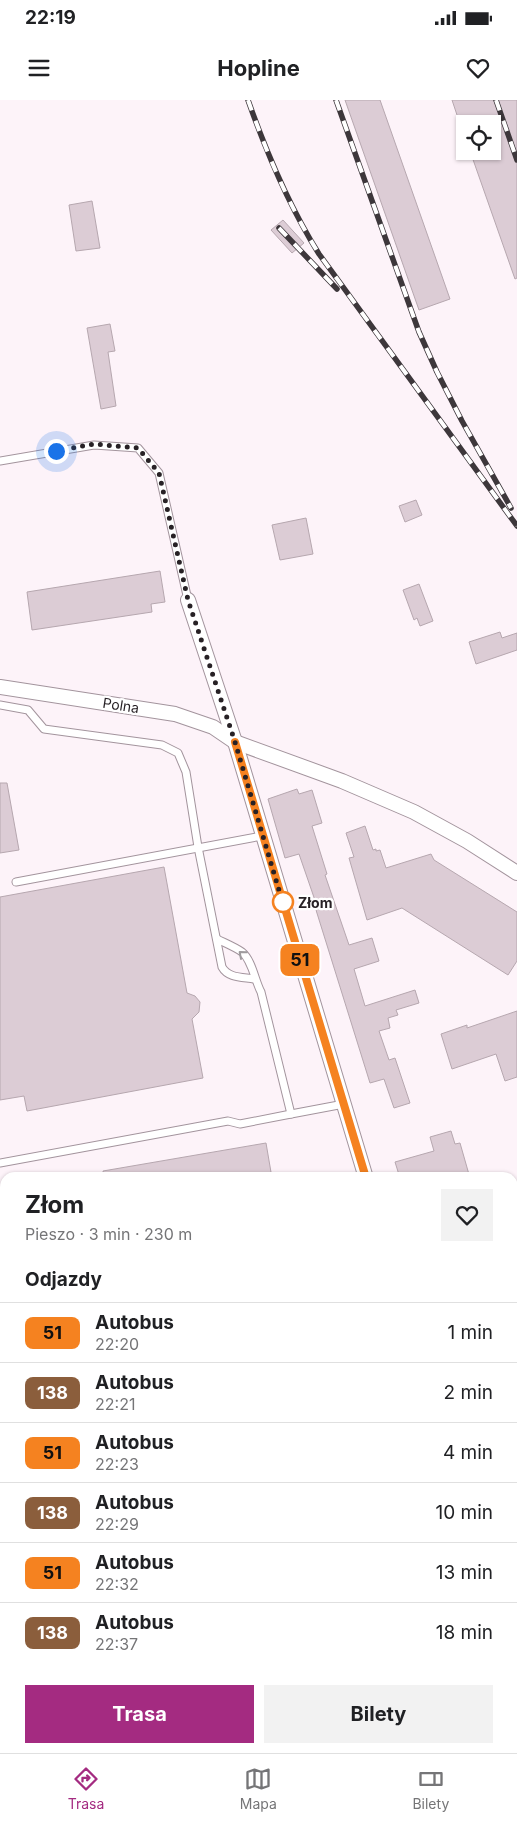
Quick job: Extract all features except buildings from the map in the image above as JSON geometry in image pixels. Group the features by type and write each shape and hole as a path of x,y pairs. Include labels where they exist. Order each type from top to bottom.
{"street":[{"path":"188,600 235,742 364,1172"},
{"name":"Polna","path":"0,687 175,714 213,727 235,742 302,765 379,795 467,841 517,873"}],"lane":[{"path":"0,461 94,444 138,448 159,473 188,600"},
{"path":"0,705 28,710 44,729 162,745 178,754 186,772 198,847 222,967 225,973 230,975 254,979"},
{"path":"16,882 262,836"},
{"path":"217,941 242,952 250,963 254,979 261,992 291,1114"},
{"path":"0,1163 228,1121 240,1124 344,1104"}],"railway":[{"path":"248,100 279,179 319,254 517,526"},
{"path":"336,100 419,332 462,421 511,508"},
{"path":"496,100 517,160"},
{"path":"279,228 337,289"}],"bus line":[{"name":"51","path":"235,742 364,1172"}],"place":[{"name":"Złom","path":"283,902"}],"route":[{"path":"56,451 94,444 138,448 159,473 188,600 235,742 284,907 283,902"}]}
